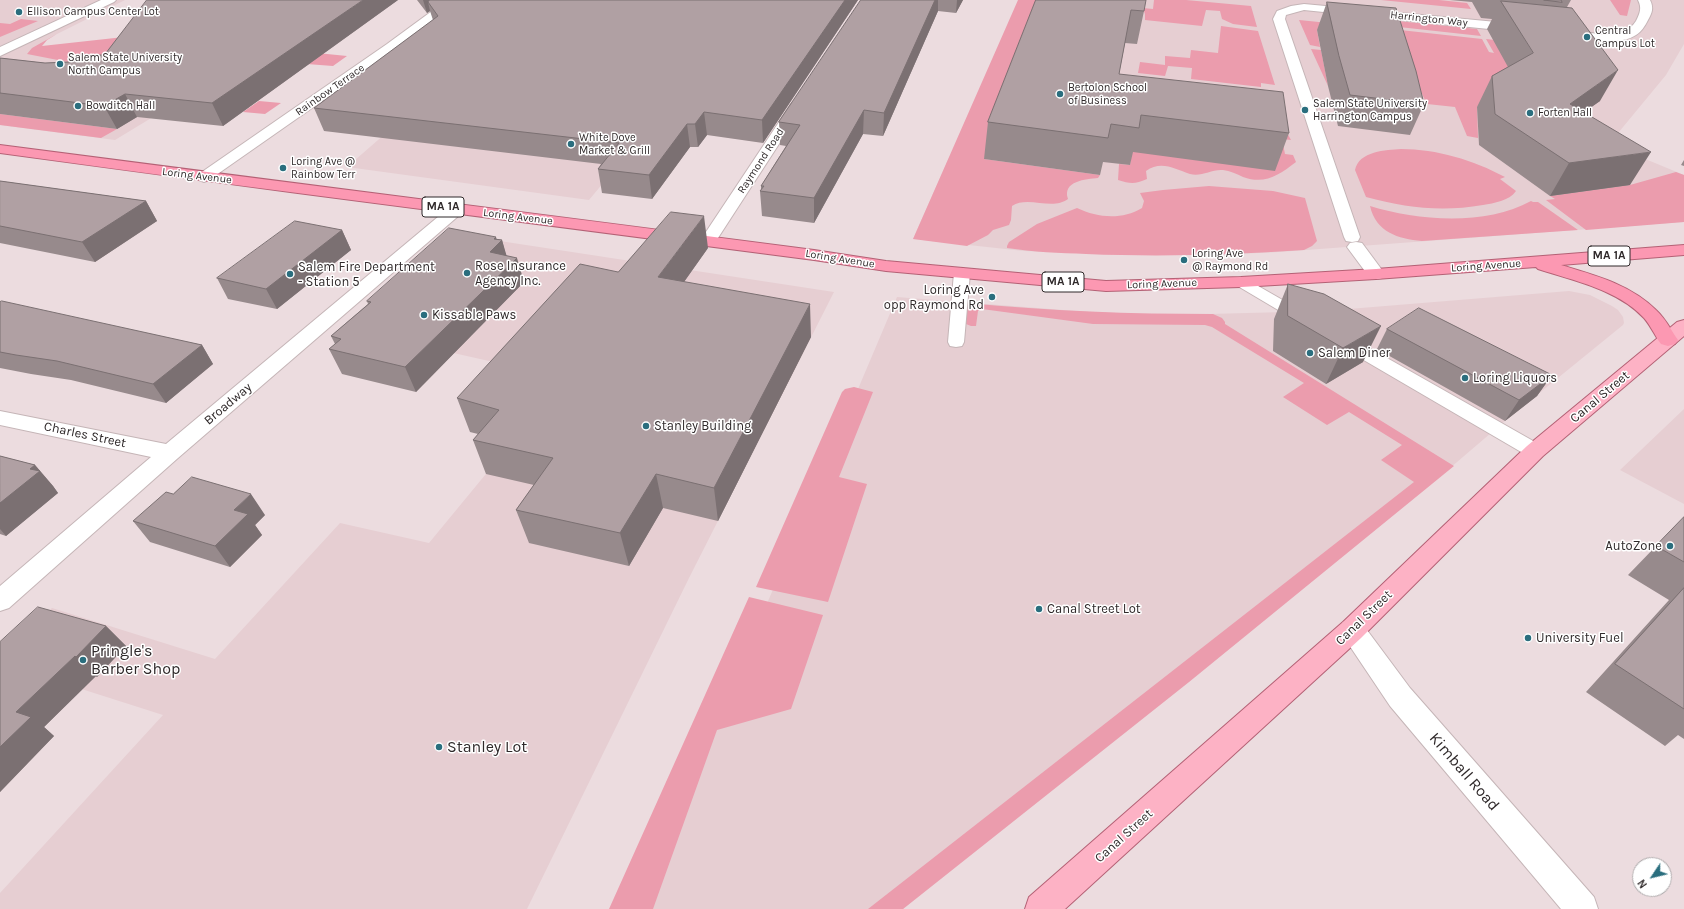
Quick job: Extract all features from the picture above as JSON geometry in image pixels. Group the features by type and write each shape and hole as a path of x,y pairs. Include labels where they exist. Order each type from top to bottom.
{"highway":[{"name":"Loring Avenue","path":"0,149 204,177 341,193 708,241 886,266 1106,286 1241,282 1376,274 1684,250"},
{"path":"1535,262 1602,285 1624,295 1650,314 1668,340"}],"main road":[{"name":"Canal Street","path":"1041,909 1352,630 1535,451 1684,326"}],"street":[{"path":"0,52 110,0"},
{"name":"Rainbow Terrace","path":"204,177 391,47 454,0"},
{"path":"1547,31 1606,36 1627,35 1634,31 1647,10 1644,0"},
{"name":"Harrington Way","path":"1376,274 1354,242 1279,19 1281,13 1295,8 1304,7 1532,29"},
{"name":"Raymond Road","path":"708,241 804,94"},
{"name":"Broadway","path":"0,601 170,453 457,209"},
{"name":"Charles Street","path":"0,418 170,453"},
{"name":"Kimball Road","path":"1352,630 1400,697 1582,909"}],"lane":[{"path":"956,342 962,273"},
{"path":"1241,282 1313,324"},
{"path":"1328,333 1535,451"}],"shaded area":[{"name":"Salem State University North Campus","path":"0,0 125,0 57,34 47,40 42,46 209,83 115,140 0,125"},
{"path":"1018,0 1044,0 984,159 1100,175 1098,178 1076,182 1068,188 1068,199 1062,202 1047,204 1025,202 1012,206 1009,225 993,230 988,235 967,246 913,239"},
{"name":"Salem State University Harrington Campus","path":"1026,0 1684,0 1684,44 1666,75 1609,144 1684,175 1684,222 1279,252 1216,255 1134,255 1024,251 913,239 947,162"},
{"path":"1154,0 1186,0 1251,6 1257,27 1233,24 1222,19 1220,11 1206,10 1202,26 1145,20 1143,8 1153,9"},
{"path":"1381,0 1439,0 1467,3 1471,9"},
{"path":"1610,0 1631,0 1627,16 1620,15"},
{"path":"21,19 38,21 0,37 0,23 10,24"},
{"path":"1299,20 1388,29 1392,37 1317,30 1320,47 1310,45"},
{"path":"1397,21 1477,29 1481,36 1399,27"},
{"path":"1221,26 1258,31 1275,85 1261,83 1261,87 1191,79 1192,68 1168,66 1165,76 1138,73 1140,62 1165,65 1165,56 1190,58 1191,50 1218,53"},
{"path":"1400,30 1482,39 1489,52 1494,53 1486,39 1531,44 1517,83 1477,107 1478,138 1467,136 1455,107 1427,104 1416,82"},
{"path":"57,34 47,40 42,46 133,36 160,47 68,62 27,54 32,48"},
{"path":"1311,49 1321,50 1328,86"},
{"path":"307,52 347,56 333,66 267,61"},
{"path":"432,93 658,117 589,200 347,167"},
{"path":"259,101 281,103 265,114 243,112"},
{"path":"0,114 117,129 101,138 0,125"},
{"path":"1286,131 1291,140 1282,139 1285,154 1293,155 1296,162 1278,175 1265,179 1251,179 1223,170 1194,175 1168,166 1157,166 1146,171 1147,179 1139,182 1130,183 1118,180 1119,164 1130,165 1132,152"},
{"path":"1401,149 1441,153 1480,165 1505,177 1500,179 1516,191 1509,197 1496,202 1453,208 1424,208 1395,204 1366,197 1355,170 1358,164 1367,155 1381,151"},
{"path":"1676,172 1684,175 1684,222 1586,230 1546,200 1555,199 1550,196 1630,185"},
{"path":"1209,186 1273,191 1305,198 1317,241 1312,246 1304,250 1195,255 1086,254 1007,248 1009,242 1037,224 1077,208 1102,216 1118,216 1134,212 1142,208 1144,201 1140,193"},
{"path":"1531,201 1538,202 1578,230 1422,241 1413,240 1397,236 1383,228 1377,222 1370,206 1430,218 1473,218 1513,209"},
{"path":"467,236 834,292 689,578 527,909 0,909 0,893 163,715 0,663 0,655 52,608 215,659 340,523 429,543 565,378 440,350"},
{"name":"Canal Street Lot","path":"1569,291 1590,295 1612,306 1618,310 1623,317 1623,325 1189,682 903,909 650,909 727,698 897,297 1076,311 1136,314 1209,314 1324,311"},
{"path":"967,303 1090,312 1213,314 1222,318 1225,324 1454,466 1189,682 903,909 868,909 1414,482 1381,460 1402,445 1349,412 1327,425 1283,397 1304,383 1212,327 1205,325 1093,324 982,309 978,311 976,326 971,326 966,324"},
{"path":"854,387 873,392 839,477 867,484 828,602 756,587 842,392 845,389"},
{"path":"1684,409 1684,504 1620,470"},
{"path":"749,597 823,615 791,709 717,730 653,909 609,909"}],"building":[{"path":"147,0 363,0 212,103 125,94 104,106 0,93 0,58 45,63 69,62 81,55 104,55"},
{"path":"430,0 845,0 762,120 704,112 695,124 687,124 649,175 598,169 619,143 314,108 438,16 428,2"},
{"path":"861,0 935,0 884,113 864,110 814,198 760,191 764,186 761,186 800,125 779,122"},
{"path":"1036,0 1146,0 1144,11 1131,10 1119,74 1283,92 1289,133 1141,115 1139,128 1111,124 1108,138 988,122"},
{"path":"1544,0 1561,0 1562,2"},
{"path":"1501,1 1572,8 1618,70 1570,104 1651,152 1569,163 1495,114 1492,76 1533,53"},
{"path":"1327,2 1396,8 1416,71 1424,104 1350,95 1339,56"},
{"path":"0,181 146,201 82,242 0,226"},
{"name":"Stanley Building","path":"671,212 704,216 658,277 810,304 714,488 656,474 620,533 516,510 553,458 473,440 499,410 457,398 580,264 618,272"},
{"path":"295,221 342,230 266,289 217,278"},
{"path":"449,228 496,237 494,239 502,240 490,252 517,258 405,367 329,349 341,339 331,336 371,302 367,301"},
{"path":"1288,284 1324,294 1381,326 1343,348 1288,316"},
{"path":"2,301 202,345 153,384 57,361 0,352 0,302"},
{"path":"1419,308 1552,375 1519,400 1387,329"},
{"path":"0,456 35,465 30,469 40,471 0,503"},
{"path":"192,477 251,494 234,510 248,514 215,546 133,521 166,492 173,494"},
{"path":"1684,517 1684,562 1656,546"},
{"path":"1684,588 1684,709 1615,664"},
{"path":"38,607 106,626 76,657 75,656 16,712 31,717 0,747 0,642"}],"place":[{"name":"Ellison Campus Center Lot","path":"19,12"},
{"name":"Central Campus Lot","path":"1587,37"},
{"name":"Salem State University North Campus","path":"60,64"},
{"name":"Bertolon School of Business","path":"1060,94"},
{"name":"Bowditch Hall","path":"78,106"},
{"name":"Salem State University Harrington Campus","path":"1305,110"},
{"name":"Forten Hall","path":"1530,113"},
{"name":"White Dove Market & Grill","path":"571,144"},
{"name":"Loring Ave @ Rainbow Terr","path":"283,168"},
{"name":"Loring Ave @ Raymond Rd","path":"1184,260"},
{"name":"Rose Insurance Agency Inc.","path":"467,273"},
{"name":"Salem Fire Department - Station 5","path":"290,274"},
{"name":"Loring Ave opp Raymond Rd","path":"992,297"},
{"name":"Kissable Paws","path":"424,315"},
{"name":"Salem Diner","path":"1310,353"},
{"name":"Loring Liquors","path":"1465,378"},
{"name":"Stanley Building","path":"646,426"},
{"name":"AutoZone","path":"1670,546"},
{"name":"Canal Street Lot","path":"1039,609"},
{"name":"University Fuel","path":"1528,638"},
{"name":"Pringle's Barber Shop","path":"83,660"},
{"name":"Stanley Lot","path":"439,747"}]}
